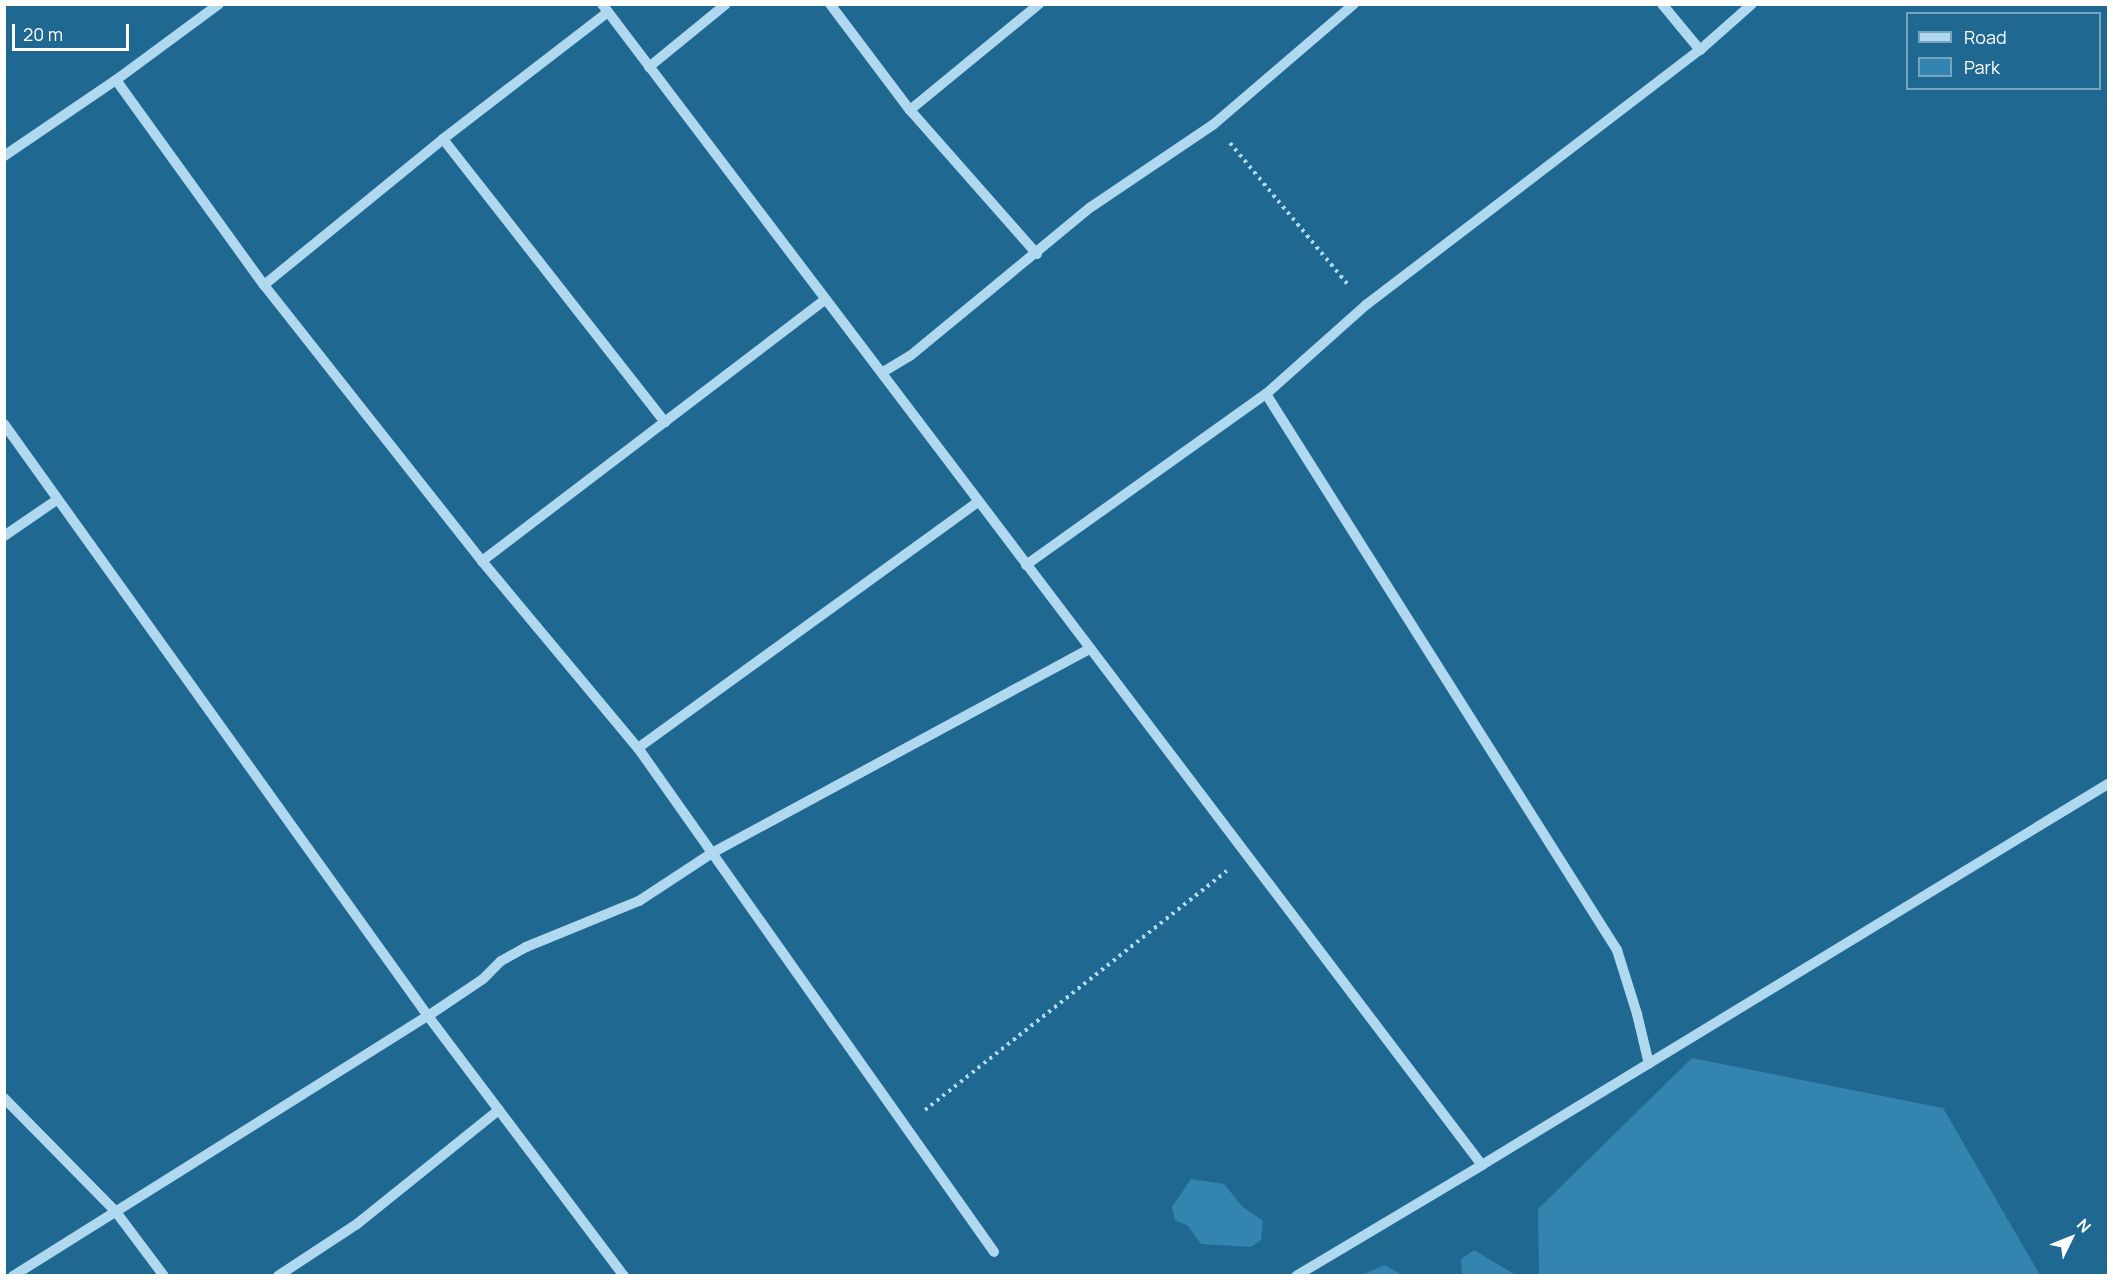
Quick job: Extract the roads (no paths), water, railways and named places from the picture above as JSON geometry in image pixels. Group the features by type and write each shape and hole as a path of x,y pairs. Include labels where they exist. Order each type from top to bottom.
{"street":[{"path":"4,156 116,81 219,4"},
{"path":"649,67 726,4"},
{"path":"830,4 910,110 1037,254"},
{"path":"910,110 1039,4"},
{"path":"883,372 910,356 1037,254 1091,207 1214,124 1354,4"},
{"path":"1662,4 1700,50"},
{"path":"1026,565 1266,394 1366,305 1700,50 1752,4"},
{"path":"264,285 605,8 1482,1165"},
{"path":"116,81 264,285 482,561 638,748 994,1252"},
{"path":"443,139 665,422"},
{"path":"482,561 825,300"},
{"path":"1266,394 1617,950 1637,1014 1649,1064"},
{"path":"4,424 428,1016 624,1275"},
{"path":"4,536 58,499"},
{"path":"638,748 978,502"},
{"path":"13,1275 428,1016 483,979 501,961 526,947 639,901 712,853 1090,649"},
{"path":"1296,1275 1482,1165 2109,784"},
{"path":"6,1102 116,1212 164,1275"},
{"path":"278,1275 357,1224 499,1110"}]}
